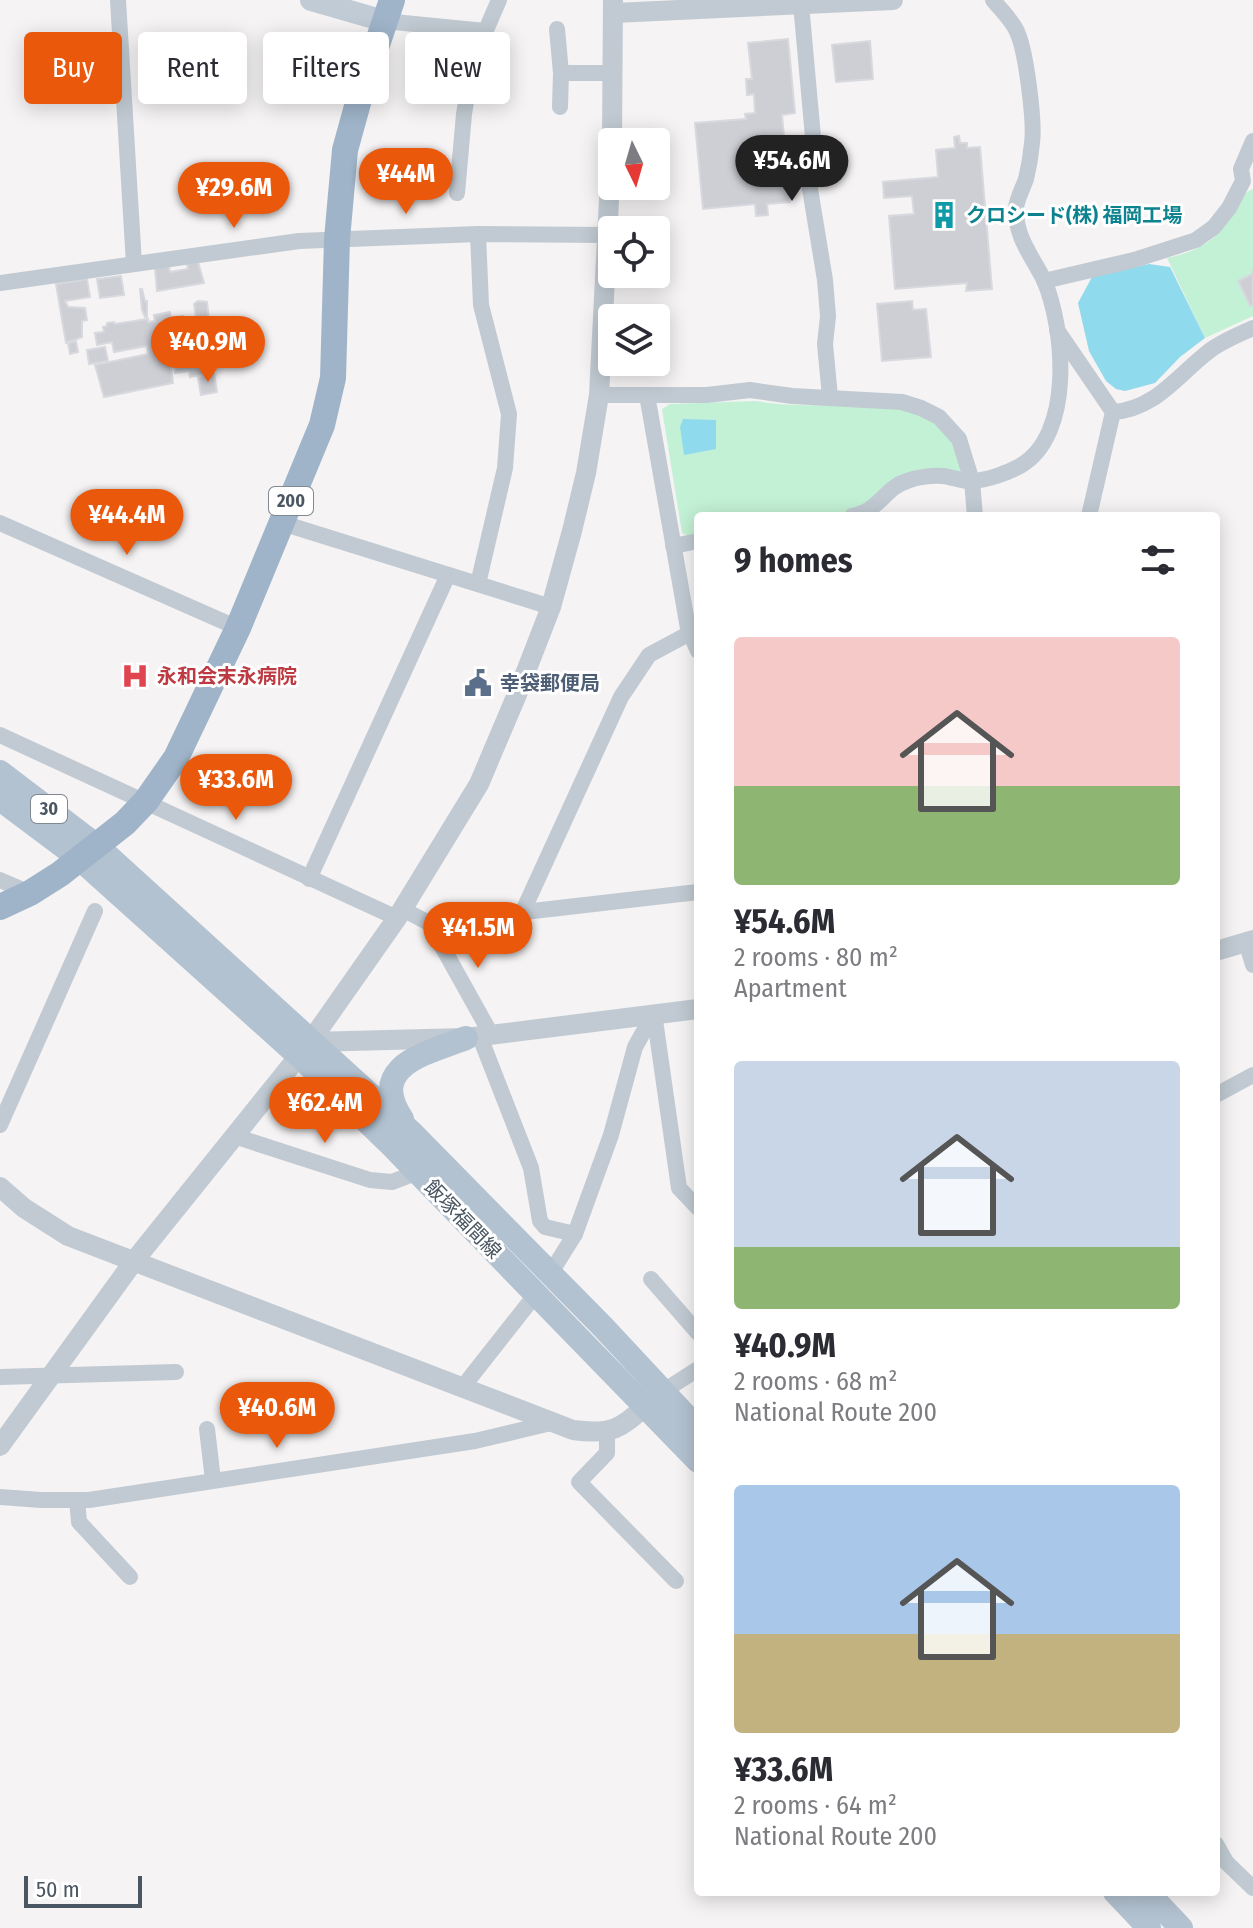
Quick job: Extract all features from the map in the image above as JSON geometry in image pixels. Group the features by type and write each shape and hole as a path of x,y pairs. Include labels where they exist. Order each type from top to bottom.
{"highway":[{"name":"200","path":"0,907 30,893 89,853 146,801 176,758 238,628 322,425 333,378 337,239 345,150 388,11"}],"main road":[{"path":"311,0 388,11"},
{"name":"飯塚福間線","path":"0,772 304,1049 410,1131 543,1284 654,1400 694,1455"},
{"name":"飯塚福間線","path":"0,799 89,853"},
{"path":"410,1131 394,1106 391,1095 398,1071 405,1062 479,1037"},
{"name":"飯塚福間線","path":"304,1049 418,1172 543,1284"},
{"name":"飯塚福間線","path":"654,1400 694,1426"},
{"path":"1119,1896 1149,1928"},
{"path":"1151,1896 1181,1928"}],"street":[{"path":"118,0 134,264"},
{"path":"457,193 464,114 473,60 499,0"},
{"path":"607,216 614,6 893,0"},
{"path":"865,512 908,480 942,476 972,481 1021,466 1040,448 1053,427 1058,407 1060,381 1056,328 1044,281 1028,255 1018,230 1016,205 1026,178 1033,140 1030,94 1018,33 993,0"},
{"path":"801,4 814,148 810,189 825,280 828,316 825,344 830,397"},
{"path":"388,11 485,31"},
{"path":"557,29 560,107"},
{"path":"561,73 613,73"},
{"path":"1044,281 1134,260 1196,240 1214,227 1248,181 1241,169 1253,141"},
{"path":"0,283 299,241 478,234 598,235"},
{"path":"478,234 481,305 509,414 505,468 478,584"},
{"path":"0,1446 134,1261 304,1049 399,914 479,784 551,607 586,473 599,395 604,288"},
{"path":"1056,328 1113,412 1090,512"},
{"path":"1113,412 1142,406 1177,380 1209,350 1253,328"},
{"path":"599,395 707,395 750,390 792,396 902,402 939,417 959,439 972,481 975,512"},
{"path":"523,911 621,697 649,655 692,628 673,546 647,395"},
{"path":"0,523 238,628"},
{"path":"282,523 551,607"},
{"path":"673,546 694,542"},
{"path":"309,879 448,575"},
{"path":"0,735 309,879 429,923 694,892"},
{"path":"0,880 30,893"},
{"path":"0,1125 95,911"},
{"path":"429,923 531,1168 540,1221 545,1227 575,1234"},
{"path":"1220,950 1250,941 1253,965"},
{"path":"304,1049 479,1037 694,1009"},
{"path":"654,1013 679,1188 694,1204"},
{"path":"462,1388 543,1284 575,1234 611,1135 635,1047 654,1013"},
{"path":"1220,1093 1253,1075"},
{"path":"234,1136 370,1180 392,1182 418,1172"},
{"path":"0,1187 24,1208 68,1236 573,1430 607,1432 618,1428 694,1372"},
{"path":"651,1279 694,1328"},
{"path":"0,1377 176,1372"},
{"path":"0,1497 77,1500 475,1441 555,1422"},
{"path":"207,1429 213,1480"},
{"path":"607,1432 607,1453 579,1482 676,1581"},
{"path":"77,1500 79,1522 130,1577"},
{"path":"1220,1851 1226,1862 1253,1888"}],"green space":[{"path":"1253,189 1253,316 1205,338 1167,258 1188,252 1214,238 1244,196"},
{"path":"755,401 898,408 933,422 948,435 964,475 940,470 858,510 847,512 694,512 694,537 691,537 682,533 662,409 670,404"}],"water":[{"path":"1149,264 1170,267 1205,338 1180,357 1155,383 1125,391 1116,389 1106,381 1089,351 1078,303 1092,277"},
{"path":"683,419 716,420 716,449 684,455 680,427"}],"building":[{"path":"788,39 795,113 782,115 790,202 767,204 768,215 756,216 755,204 703,209 695,123 746,119 745,114 755,113 754,94 747,95 746,79 752,79 748,43"},
{"path":"870,41 873,79 836,82 832,45"},
{"name":"クロシード(株) 福岡工場","path":"959,136 960,143 967,143 967,148 980,147 992,289 966,291 967,283 895,289 889,216 914,214 912,196 884,198 883,182 938,177 936,150 955,148 954,137"},
{"path":"198,262 204,283 157,291 155,268 169,266 170,272 188,269 187,264"},
{"path":"1253,270 1253,305 1250,306 1238,281 1252,274"},
{"path":"121,276 124,295 100,298 97,279"},
{"path":"87,279 90,297 65,301 68,307 85,308 87,320 82,321 82,337 66,343 56,284"},
{"path":"140,289 147,301 147,317 142,310"},
{"path":"912,301 913,310 926,309 931,357 882,361 877,304"},
{"path":"207,302 209,322 197,324 194,304"},
{"path":"170,312 171,318 183,316 186,334 167,337 167,341 194,339 193,331 201,330 201,325 207,324 213,373 190,377 189,371 175,373 174,365 171,366 173,383 104,397 95,365 148,354 147,346 114,352 112,342 97,345 95,333 104,332 103,327 107,323 155,321 154,315"},
{"path":"76,341 78,352 70,354 68,343"},
{"path":"105,347 108,361 89,364 87,350"},
{"path":"214,374 217,392 201,395 198,377"}],"place":[{"name":"クロシード(株) 福岡工場","path":"944,215"},
{"name":"永和会末永病院","path":"135,676"},
{"name":"幸袋郵便局","path":"478,683"}]}
